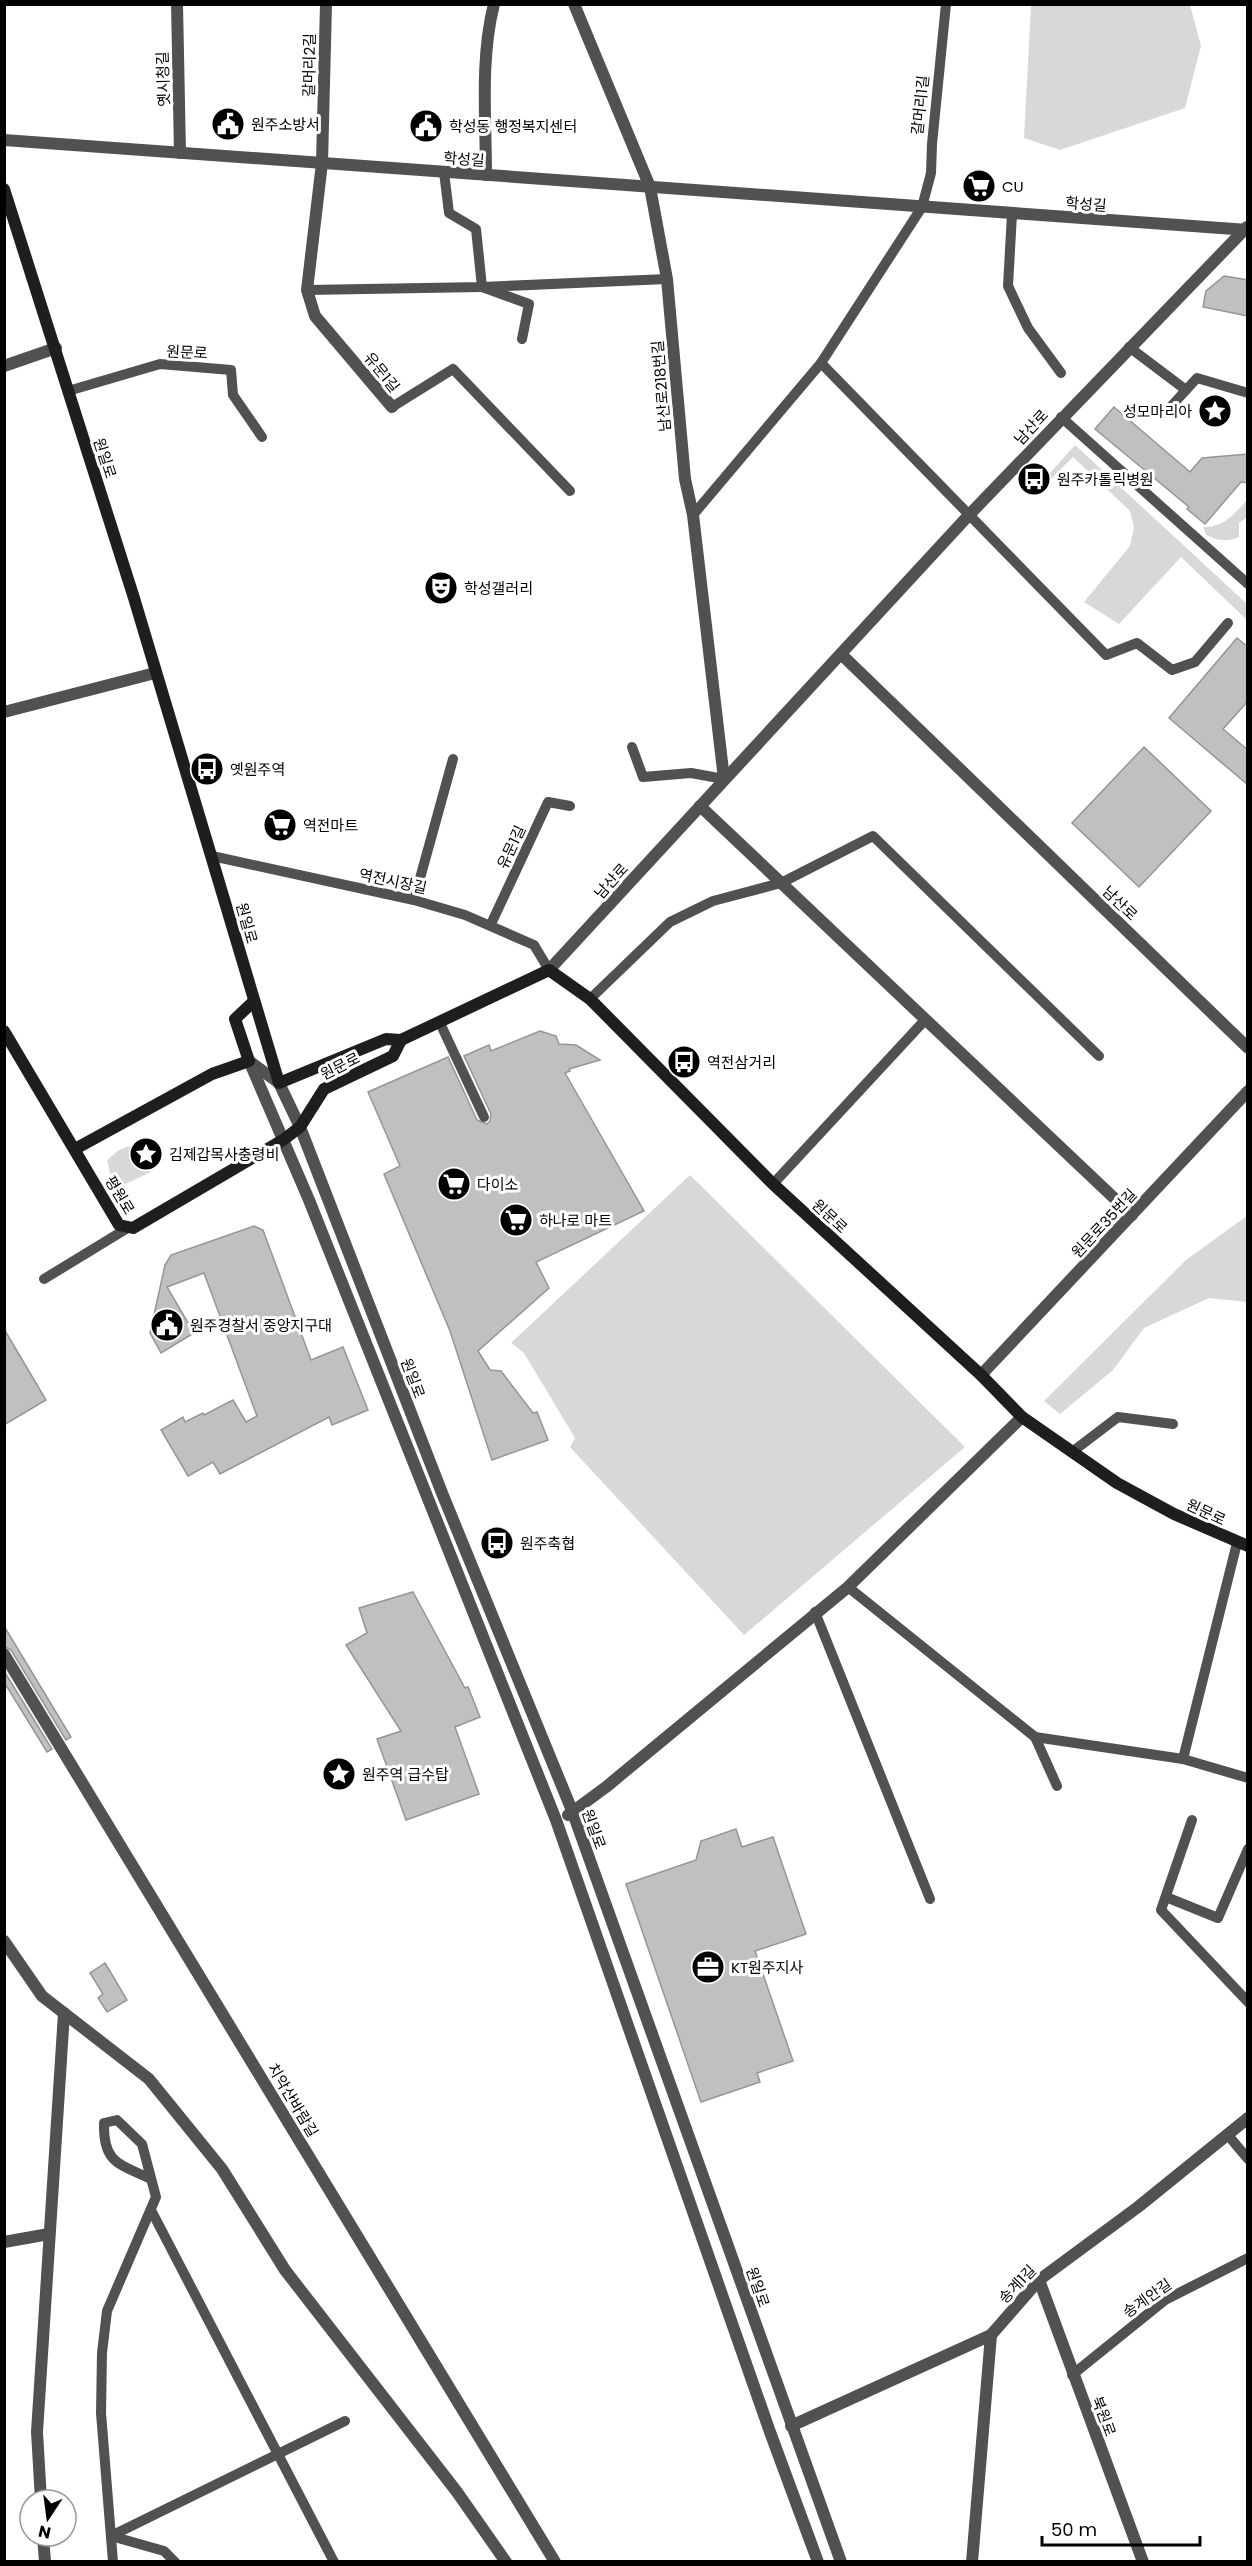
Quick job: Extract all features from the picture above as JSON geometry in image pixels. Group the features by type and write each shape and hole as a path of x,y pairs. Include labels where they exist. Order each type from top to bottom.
{"main road":[{"name":"원일로","path":"4,189 56,348 279,1083"},
{"name":"원문로","path":"279,1083 386,1039 400,1040 549,970 590,999 773,1184 981,1375 1022,1417 1126,1488 1242,1544"},
{"path":"75,1149 212,1074 249,1062 235,1019 254,1001"},
{"name":"평원로","path":"4,1031 119,1225 126,1229 133,1228 283,1140 300,1126"},
{"name":"원문로","path":"300,1126 324,1089 393,1056 400,1040"}],"street":[{"name":"옛시청길","path":"177,4 180,153"},
{"name":"갈머리2길","path":"322,163 326,4"},
{"path":"486,175 488,27 494,4"},
{"name":"남산로218번길","path":"574,4 650,187 667,279 685,479 693,515 724,779"},
{"name":"학성길","path":"4,140 1246,229"},
{"name":"유문1길","path":"322,163 307,290 315,316 392,407"},
{"name":"남산로","path":"549,970 1061,417 1246,229"},
{"path":"4,366 56,348"},
{"name":"남산로","path":"842,654 1248,1048"},
{"path":"4,712 155,673"},
{"path":"700,806 1132,1215"},
{"path":"249,1062 279,1083"},
{"name":"원일로","path":"249,1062 309,1200 556,1820 770,2432 818,2562"},
{"name":"원일로","path":"279,1083 300,1126 442,1493 573,1813 841,2562"},
{"name":"원문로35번길","path":"981,1375 1246,1096"},
{"path":"556,1820 573,1813 848,1587 1022,1417"},
{"name":"치악산바람길","path":"4,1654 555,2562"},
{"path":"4,1941 42,1996 149,2079 215,2160 285,2270 457,2492 506,2562"},
{"path":"40,2488 37,2432 64,2013"},
{"name":"송계1길","path":"991,2335 1039,2280 1138,2207 1248,2118"},
{"path":"4,2242 49,2234"},
{"name":"북원로","path":"1039,2280 1072,2375 1143,2562"},
{"path":"791,2426 991,2335 972,2562"}],"lane":[{"name":"갈머리1길","path":"922,207 932,173 932,144 946,4"},
{"path":"444,172 449,213 476,229 482,287"},
{"path":"693,515 821,363 922,207"},
{"path":"1012,214 1008,286 1028,328 1061,373"},
{"path":"307,290 482,287 667,279"},
{"path":"482,287 529,304 522,339"},
{"path":"1129,347 1186,390"},
{"path":"821,363 1106,655 1137,643 1172,670 1195,662 1228,622"},
{"name":"원문로","path":"68,391 160,364 231,370 234,395 262,437"},
{"name":"유문1길","path":"392,407 453,369 570,491"},
{"path":"1165,413 1197,378 1248,393"},
{"path":"1061,417 1248,584"},
{"path":"632,747 643,777 691,773 724,779"},
{"path":"414,900 453,759"},
{"name":"유문1길","path":"491,924 548,802 570,806"},
{"path":"590,999 670,922 712,901 781,883 873,836 1100,1056"},
{"name":"역전시장길","path":"212,856 414,900 491,924 534,945 549,970"},
{"path":"773,1184 925,1020"},
{"path":"440,1023 484,1117"},
{"path":"44,1279 126,1229"},
{"path":"1072,1452 1118,1417 1173,1424"},
{"path":"1183,1759 1242,1544"},
{"path":"848,1587 1035,1737 1057,1786"},
{"path":"815,1612 930,1899"},
{"path":"1035,1737 1183,1759 1248,1778"},
{"path":"1192,1820 1161,1910 1248,2002"},
{"path":"1166,1897 1218,1917 1248,1849"},
{"path":"113,2562 101,2413 102,2353 107,2311 156,2197 142,2144 117,2120 104,2123 103,2145 115,2162 151,2179"},
{"path":"1227,2134 1248,2159"},
{"path":"151,2210 334,2562"},
{"name":"송계안길","path":"1072,2375 1165,2300 1248,2258"},
{"path":"111,2536 345,2421"},
{"path":"111,2536 164,2551 175,2562"}],"shaded area":[{"path":"1023,5 1190,5 1201,46 1185,108 1060,150 1024,138 1031,6"},
{"path":"1075,445 1247,604 1247,620 1181,557 1119,624 1084,602 1130,546 1134,527 1130,511 1073,457 1047,483 1044,480"},
{"path":"1247,500 1247,517 1239,523 1239,537 1222,540 1206,535 1203,527 1223,522"},
{"path":"133,1145 151,1172 121,1186 112,1181 107,1160 119,1150"},
{"path":"690,1175 965,1447 744,1635 570,1447 575,1438 524,1353 511,1343"},
{"path":"1247,1216 1247,1302 1209,1298 1144,1328 1113,1370 1060,1414 1044,1401 1186,1260"}],"building":[{"path":"1224,276 1248,280 1248,316 1203,307 1206,291"},
{"path":"1114,407 1190,472 1202,458 1248,454 1248,483 1241,482 1205,524 1187,509 1189,507 1095,429"},
{"path":"1237,638 1248,647 1248,701 1223,729 1248,750 1248,785 1169,718"},
{"path":"1144,747 1211,811 1139,887 1072,823"},
{"path":"540,1031 556,1036 559,1044 576,1045 600,1060 569,1069 570,1071 565,1073 644,1211 536,1262 549,1288 478,1351 490,1370 501,1371 533,1413 537,1412 548,1440 492,1460 450,1331 384,1174 400,1166 368,1092 448,1057 477,1120 487,1124 491,1114 464,1056 489,1045 491,1051"},
{"path":"254,1226 263,1230 311,1360 343,1347 368,1410 332,1425 329,1417 220,1474 213,1462 188,1476 161,1430 183,1417 185,1422 233,1400 246,1422 257,1416 204,1273 167,1287 194,1333 161,1353 150,1333 165,1265 171,1255"},
{"path":"4,1329 46,1400 4,1425"},
{"path":"413,1592 465,1688 468,1687 480,1717 455,1727 479,1794 406,1820 377,1739 401,1731 346,1645 367,1633 359,1608"},
{"path":"4,1626 71,1737 66,1740 11,1650 4,1646"},
{"path":"4,1671 52,1749 47,1752 4,1682"},
{"name":"KT원주지사","path":"736,1829 742,1847 773,1837 806,1934 755,1951 793,2061 757,2073 760,2082 701,2102 626,1884 696,1860 701,1841"},
{"path":"105,1963 127,2000 107,2012 98,1998 103,1994 90,1973"}],"place":[{"name":"원주소방서","path":"228,124"},
{"name":"학성동 행정복지센터","path":"426,126"},
{"name":"CU","path":"979,186"},
{"name":"성모마리아","path":"1215,411"},
{"name":"원주카톨릭병원","path":"1034,479"},
{"name":"학성갤러리","path":"441,588"},
{"name":"옛원주역","path":"207,769"},
{"name":"역전마트","path":"280,825"},
{"name":"역전삼거리","path":"684,1062"},
{"name":"김제갑목사충령비","path":"146,1154"},
{"name":"다이소","path":"454,1184"},
{"name":"하나로 마트","path":"516,1220"},
{"name":"원주경찰서 중앙지구대","path":"167,1325"},
{"name":"원주축협","path":"497,1543"},
{"name":"원주역 급수탑","path":"339,1774"},
{"name":"KT원주지사","path":"708,1967"}]}
